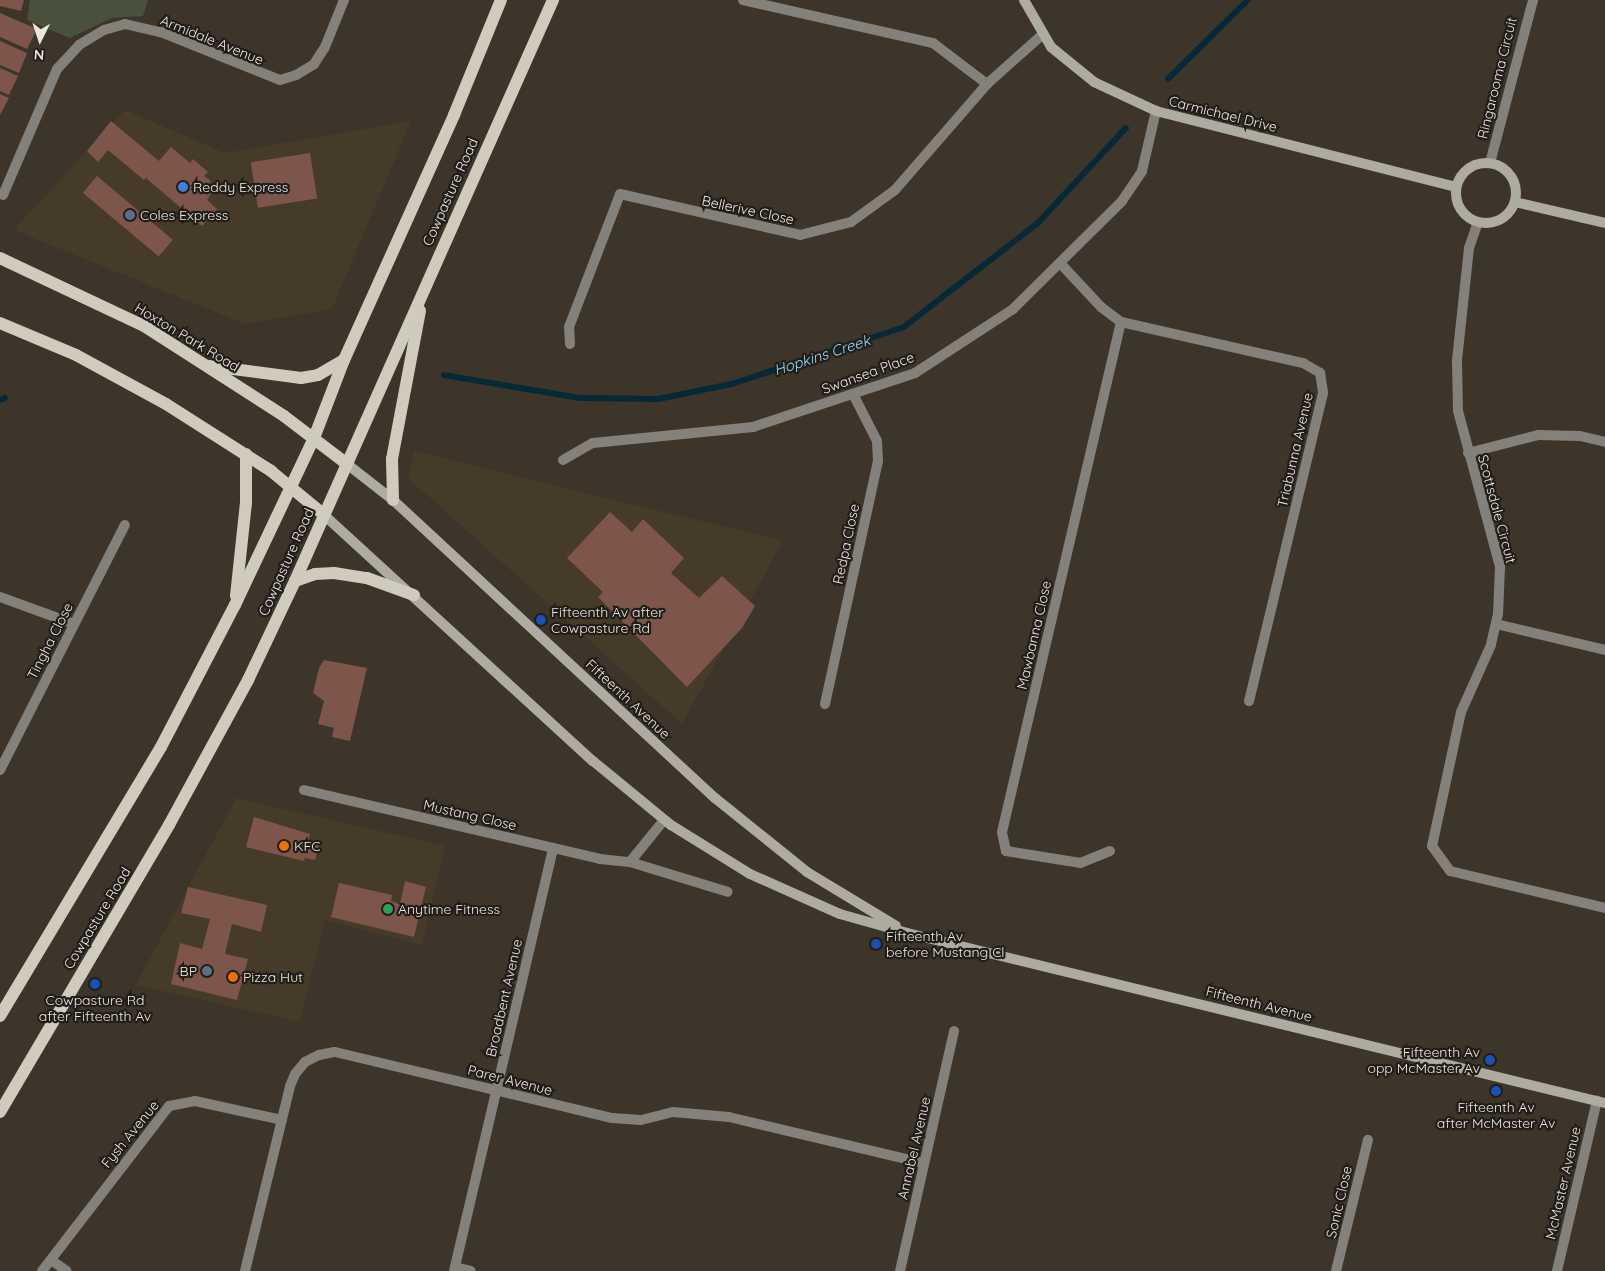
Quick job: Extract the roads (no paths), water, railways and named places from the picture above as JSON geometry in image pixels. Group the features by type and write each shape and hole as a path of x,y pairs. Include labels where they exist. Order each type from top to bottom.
{"main road":[{"name":"Cowpasture Road","path":"0,1016 161,747 235,605 314,438 344,360 454,115 501,0"},
{"name":"Cowpasture Road","path":"0,1112 169,825 248,680 295,581 323,514 553,0"},
{"name":"Carmichael Drive","path":"1024,0 1042,35 1051,47 1094,82 1156,111 1456,187"},
{"path":"1490,162 1506,169 1512,177 1516,184 1516,202 1504,218 1496,222 1478,222 1461,210 1456,187 1467,169 1490,162"},
{"path":"1516,202 1605,223"},
{"name":"Hoxton Park Road","path":"0,258 144,326 206,365 314,438 347,464"},
{"path":"393,500 392,459 424,289"},
{"path":"0,323 84,360 166,404 246,454 323,514"},
{"path":"206,365 301,378 318,375 344,360"},
{"path":"235,605 246,503 246,454"},
{"name":"Fifteenth Avenue","path":"347,464 393,500 715,798 807,872 907,933"},
{"name":"Fifteenth Avenue","path":"323,514 414,595 592,760 664,820 750,874 840,914 907,933 1601,1102"},
{"path":"295,581 315,574 334,573 367,578 414,595"}],"street":[{"name":"Armidale Avenue","path":"3,194 56,69 79,45 104,30 125,24 161,32 280,80 296,75 314,64 325,47 344,0"},
{"path":"743,0 933,43 987,84"},
{"name":"Ringarooma Circuit","path":"1490,162 1533,0"},
{"name":"Bellerive Close","path":"570,344 569,326 620,194 800,235 829,230 852,222 895,190 987,84 1042,35"},
{"name":"Swansea Place","path":"563,460 593,442 753,427 915,373 1013,309 1122,201 1142,171 1156,111"},
{"name":"Scottsdale Circuit","path":"1478,222 1469,248 1457,362 1458,411 1500,567 1496,624 1491,645 1461,712 1432,846 1450,871 1605,908"},
{"name":"Triabunna Avenue","path":"1060,263 1100,307 1121,322 1304,363 1320,373 1323,393 1249,701"},
{"name":"Mawbanna Close","path":"1110,852 1081,863 1006,851 1002,832 1121,322"},
{"name":"Redpa Close","path":"825,704 878,461 877,441 853,394"},
{"path":"1468,453 1538,435 1580,436 1605,442"},
{"name":"Tingha Close","path":"0,770 125,525"},
{"path":"0,597 74,624"},
{"path":"1496,624 1605,650"},
{"name":"Mustang Close","path":"304,790 553,848 630,862 728,892"},
{"path":"630,862 664,820"},
{"name":"Broadbent Avenue","path":"455,1269 553,848"},
{"name":"Annabel Avenue","path":"900,1271 954,1031"},
{"name":"Parer Avenue","path":"245,1271 295,1074 305,1062 319,1055 335,1052 612,1118 641,1120 673,1112 729,1117 924,1163"},
{"name":"Fysh Avenue","path":"42,1271 169,1106 196,1101 282,1120"},
{"name":"McMaster Avenue","path":"1557,1271 1601,1102"},
{"name":"Sonic Close","path":"1336,1271 1368,1140"},
{"path":"50,1260 67,1271"},
{"path":"455,1269 471,1271"}],"waterway":[{"name":"Hopkins Creek","path":"1168,79 1248,0"},
{"name":"Hopkins Creek","path":"444,375 580,398 658,399 732,384 904,327 1038,223 1126,128"},
{"name":"Hopkins Creek","path":"0,400 5,398"}],"place":[{"name":"Reddy Express","path":"183,187"},
{"name":"Coles Express","path":"130,215"},
{"name":"Fifteenth Av after Cowpasture Rd","path":"541,620"},
{"name":"KFC","path":"284,846"},
{"name":"Anytime Fitness","path":"388,909"},
{"name":"Fifteenth Av before Mustang Cl","path":"876,944"},
{"name":"BP","path":"207,971"},
{"name":"Pizza Hut","path":"233,977"},
{"name":"Cowpasture Rd after Fifteenth Av","path":"95,984"},
{"name":"Fifteenth Av opp McMaster Av","path":"1490,1060"},
{"name":"Fifteenth Av after McMaster Av","path":"1496,1091"}]}
